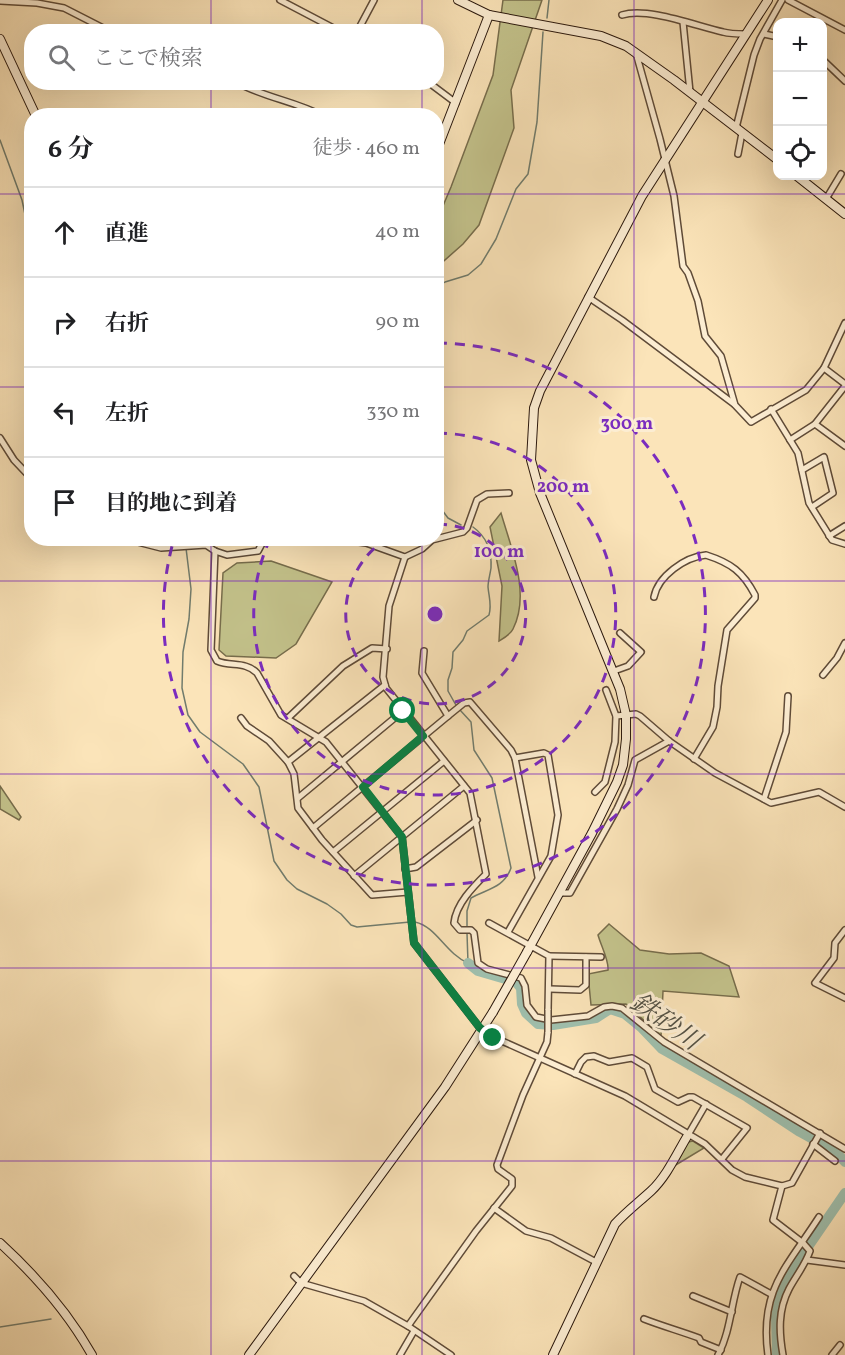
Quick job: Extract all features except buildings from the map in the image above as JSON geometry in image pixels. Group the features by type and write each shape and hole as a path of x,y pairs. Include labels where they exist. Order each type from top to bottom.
{"street":[{"path":"280,0 326,24"},
{"path":"361,24 374,0"},
{"path":"458,0 489,15 601,36 626,46 702,101 773,157"},
{"path":"738,154 739,130 754,55 782,0"},
{"path":"788,0 845,30"},
{"path":"0,2 36,2 64,8 95,24"},
{"path":"249,1355 445,1087 483,1031 609,801 617,782 626,752 626,716 620,688 540,494 531,460 534,408 540,391 642,196 766,3 774,14"},
{"path":"622,15 633,11 725,33 746,34"},
{"path":"444,132 489,15"},
{"path":"683,22 690,92"},
{"path":"764,34 773,36"},
{"path":"0,39 32,108"},
{"path":"635,51 674,196 683,266 688,273 698,302 705,336 721,356 735,405"},
{"path":"827,64 845,81"},
{"path":"251,90 309,108"},
{"path":"439,90 456,103"},
{"path":"826,199 842,174"},
{"path":"802,180 845,214"},
{"path":"588,297 735,405 751,422 806,390 825,369 845,323"},
{"path":"790,440 814,424 845,385 825,369"},
{"path":"771,409 798,453 812,507 832,540 845,544"},
{"path":"814,424 845,445"},
{"path":"0,438 24,471"},
{"path":"802,470 824,457 833,493 812,507"},
{"path":"444,537 463,532 467,528 477,500 487,494 509,493"},
{"path":"829,536 845,526"},
{"path":"153,546 161,548 178,546"},
{"path":"208,546 227,555 258,550 260,546"},
{"path":"374,546 405,557 425,546"},
{"path":"215,551 211,650 217,661 252,668 281,715 321,737 402,837 412,935 417,949 483,1031 493,1038 625,1096 705,1144 732,1170 745,1178 782,1186 792,1183 820,1133"},
{"path":"654,597 656,588 678,566 706,555 728,563 745,578 755,595 755,598 727,630 713,727 694,759"},
{"path":"405,557 389,606 383,677 385,685 403,711 470,794 486,874 472,889 457,912 454,923 457,928 471,930 474,933 478,963 487,969 521,978 525,986 527,1005 536,1017 551,1020 588,1016 604,1007 622,1008 664,1042 845,1149"},
{"path":"614,671 628,666 640,652 620,633"},
{"path":"823,675 837,658 845,643"},
{"path":"288,718 343,666 372,648 387,649"},
{"path":"424,651 422,673 449,715"},
{"path":"288,762 385,685"},
{"path":"596,792 605,782 615,742 616,716 606,690"},
{"path":"764,799 786,732 788,696"},
{"path":"313,828 464,703 472,703 515,758 538,877"},
{"path":"298,798 403,711"},
{"path":"616,716 636,714 640,716 669,741 715,773 771,803 819,792 845,807"},
{"path":"241,718 247,726 269,741 288,762 294,774 298,808 333,852 372,895 408,892"},
{"path":"559,893 570,893 584,870 617,809 628,785 635,760 669,741"},
{"path":"508,932 551,856 558,815 548,756 544,753 515,758"},
{"path":"333,852 444,761"},
{"path":"354,876 464,786"},
{"path":"405,869 416,867 477,820"},
{"path":"489,923 508,932 529,948 549,956 601,957"},
{"path":"845,930 835,944 834,958 815,983 845,998"},
{"path":"408,1326 513,1184 512,1179 498,1169 497,1165 523,1095 547,1042 549,956"},
{"path":"550,988 580,990 583,988 586,985 586,957"},
{"path":"575,1074 586,1057 594,1056 609,1062 632,1058 647,1067 655,1089 673,1100 693,1098 747,1128 722,1159"},
{"path":"553,1355 615,1224 628,1209 652,1190 667,1170 706,1104"},
{"path":"813,1144 836,1161"},
{"path":"782,1186 772,1221 803,1243 810,1251 783,1305 779,1322 783,1355"},
{"path":"494,1208 526,1231 551,1238 596,1262"},
{"path":"768,1355 765,1322 771,1294 788,1262 819,1217"},
{"path":"0,1243 60,1308 92,1355"},
{"path":"807,1260 845,1265"},
{"path":"294,1276 301,1283 352,1296 408,1326 451,1355"},
{"path":"644,1319 699,1338 701,1342 720,1352 740,1277 771,1294"},
{"path":"693,1296 732,1312"},
{"path":"400,1355 414,1331"},
{"path":"832,1355 840,1345"}],"shaded area":[{"path":"503,0 542,0 511,90 514,128 479,225 463,244 444,261 444,204 493,75"},
{"path":"501,513 518,571 520,601 513,629 499,641 502,586 490,527"},
{"path":"271,561 332,582 296,644 276,658 226,656 219,650 223,573 237,563"},
{"path":"0,786 21,817 19,820 0,809"},
{"path":"609,924 640,950 669,954 701,953 729,966 739,997 663,991 661,1036 626,1004 591,1005 588,974 608,970 598,935"},
{"path":"693,1141 704,1148 674,1166 688,1142"}],"waterway":[{"path":"547,18 549,0"},
{"path":"444,283 468,275 481,264 496,239 516,189 528,174 537,122 543,32"},
{"path":"0,140 24,210"},
{"path":"444,513 448,518 461,525"},
{"path":"457,707 448,691 453,652 467,631 489,615 490,608 488,587 491,556 482,535 473,527"},
{"path":"186,548 191,589 183,652 182,688 188,715 200,732 243,764 259,787 274,861 287,880 297,889 327,904 351,925 357,927 410,922"},
{"path":"460,710 471,722 474,750 492,778 511,868 499,884 471,898 467,911 467,929"},
{"path":"415,922 429,929 453,953 468,963 467,933"},
{"name":"鉄砂川","path":"468,963 478,971 516,982 521,988 522,1004 526,1013 538,1024 553,1025 596,1018 610,1009 625,1014 662,1049 747,1097 800,1132 836,1152 845,1162"},
{"name":"鉄砂川","path":"777,1355 776,1317 782,1287 845,1193"},
{"path":"0,1327 51,1319"}],"route":[{"path":"403,711 423,736 363,787 402,837 412,935 417,949 480,1028 493,1038"}]}
